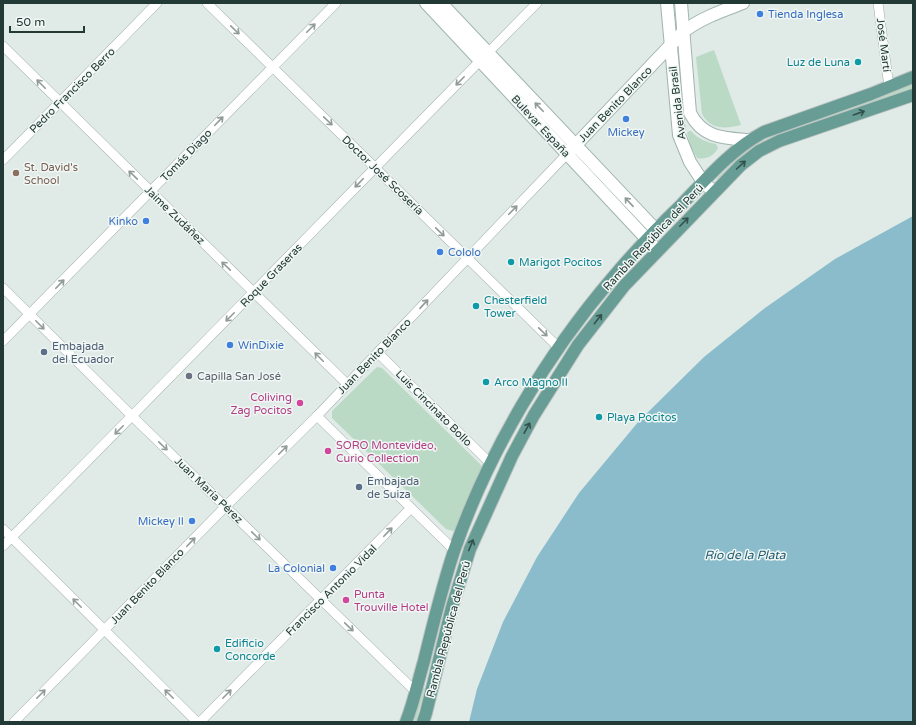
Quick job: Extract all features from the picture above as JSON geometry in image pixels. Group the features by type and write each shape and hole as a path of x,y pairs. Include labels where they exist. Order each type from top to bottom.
{"main road":[{"name":"Rambla República del Perú","path":"406,722 416,692 440,596 454,550 491,464 521,407 559,348 613,277 646,240 703,182 728,157 748,140 764,132 913,77"},
{"name":"Rambla República del Perú","path":"423,722 460,578 472,543 512,456 534,415 578,345 624,286 741,164 769,145 913,95"}],"street":[{"name":"Pedro Francisco Berro","path":"3,160 157,3"},
{"name":"Doctor José Scosería","path":"207,3 559,348"},
{"name":"Tomás Diago","path":"3,342 336,3"},
{"name":"Bulevar España","path":"426,3 484,57 571,149 656,230"},
{"name":"Bulevar España","path":"441,3 484,57"},
{"name":"Roque Graseras","path":"3,546 254,293 536,3"},
{"name":"Avenida Brasil","path":"667,3 679,136 690,162 703,182 714,192"},
{"name":"Avenida Brasil","path":"681,3 688,104 690,113 701,129 713,136 728,139 748,140"},
{"name":"Juan Benito Blanco","path":"14,722 226,506 317,416 683,32 707,17 743,3"},
{"name":"José Martí","path":"878,3 889,87"},
{"name":"Jaime Zudáñez","path":"3,46 347,384"},
{"name":"Bulevar España","path":"571,149 646,240 657,250"},
{"name":"Juan María Pérez","path":"3,288 132,416 416,692"},
{"name":"Luis Cincinato Bollo","path":"378,353 491,464"},
{"path":"317,416 454,550"},
{"name":"Francisco Antonio Vidal","path":"198,722 322,600 411,508"},
{"path":"3,529 198,722"}],"green space":[{"path":"714,50 741,125 729,127 714,126 702,114 696,57"},
{"path":"913,84 913,88 767,139 747,152 718,179 716,179 742,153 766,137"},
{"path":"689,131 702,140 716,144 718,148 707,158 697,158 691,147 687,133"},
{"path":"377,367 382,368 481,465 482,469 456,528 453,531 446,529 332,418 332,411"},
{"path":"423,688 425,688 416,722 413,722"}],"water":[{"name":"Río de la Plata","path":"913,216 913,722 469,722 477,689 503,622 537,557 579,493 639,421 704,357 765,308 835,259"}],"place":[{"name":"Tienda Inglesa","path":"760,14"},
{"name":"Luz de Luna","path":"858,62"},
{"name":"Mickey","path":"626,119"},
{"name":"St. David's School","path":"16,173"},
{"name":"Kinko","path":"146,221"},
{"name":"Cololo","path":"440,252"},
{"name":"Marigot Pocitos","path":"511,262"},
{"name":"Chesterfield Tower","path":"476,306"},
{"name":"WinDixie","path":"230,345"},
{"name":"Embajada del Ecuador","path":"44,352"},
{"name":"Capilla San José","path":"189,376"},
{"name":"Arco Magno II","path":"486,382"},
{"name":"Coliving Zag Pocitos","path":"300,403"},
{"name":"Playa Pocitos","path":"599,417"},
{"name":"SORO Montevideo, Curio Collection","path":"328,451"},
{"name":"Embajada de Suiza","path":"359,487"},
{"name":"Mickey II","path":"192,521"},
{"name":"La Colonial","path":"333,568"},
{"name":"Punta Trouville Hotel","path":"346,600"},
{"name":"Edificio Concorde","path":"217,649"}]}
